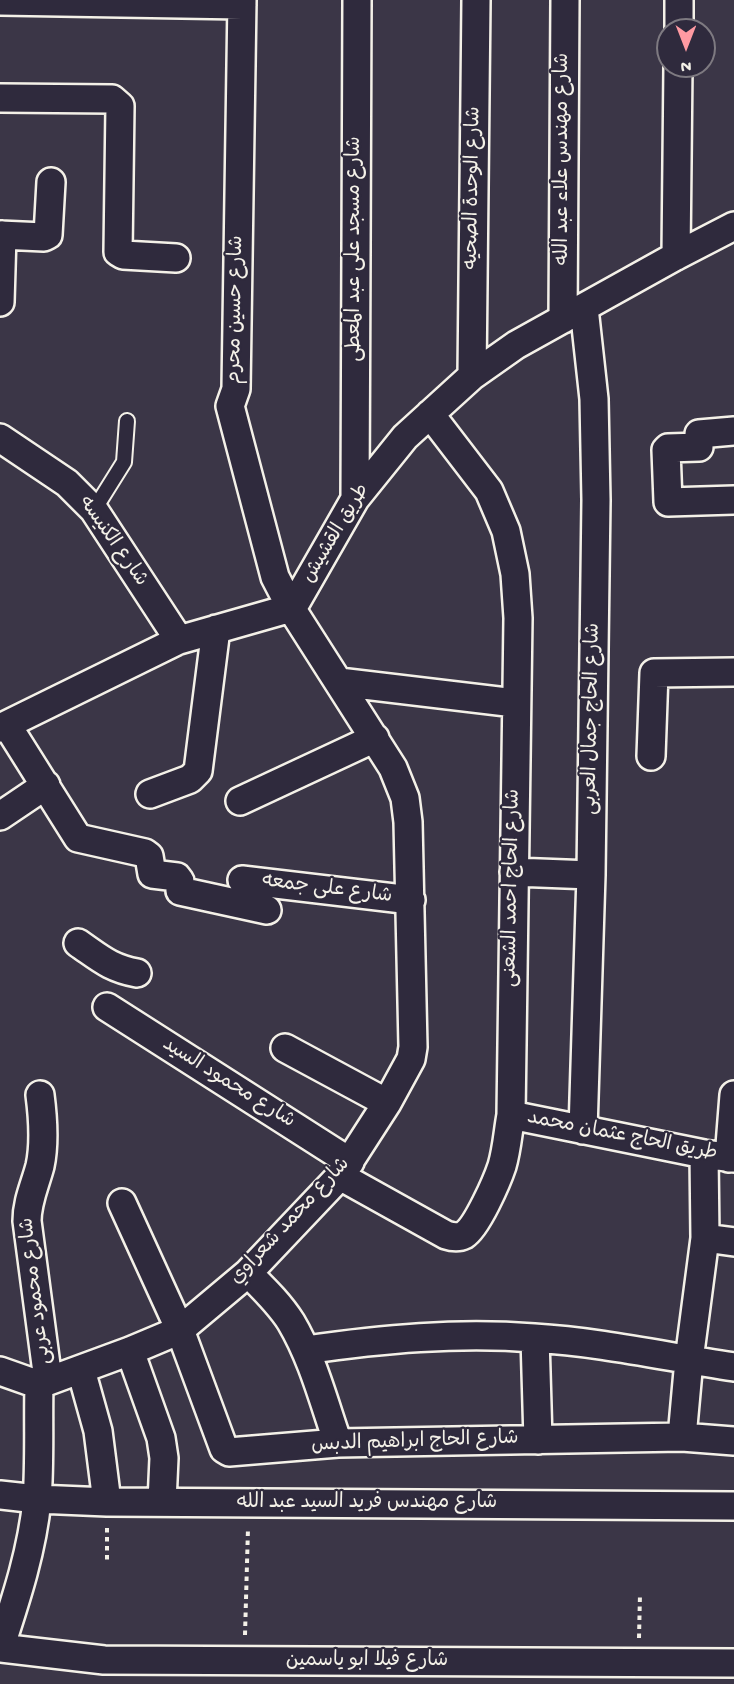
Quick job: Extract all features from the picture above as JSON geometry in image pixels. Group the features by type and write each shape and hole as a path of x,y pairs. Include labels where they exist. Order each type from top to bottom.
{"street":[{"name":"شارع مسجد على عبد المعطى","path":"355,499 357,0"},
{"name":"شارع الوحدة الصحيه","path":"472,376 476,0"},
{"name":"شارع مهندس علاء عبد الله","path":"565,0 574,313"},
{"path":"679,0 679,18"},
{"path":"0,1 242,3"},
{"name":"شارع حسين محرم","path":"242,3 236,388 230,406 271,567 291,608 339,682"},
{"path":"676,256 678,78"},
{"path":"0,98 112,99 117,101 120,106 118,252 123,255 176,258"},
{"path":"0,303 1,235 44,237 48,235 51,182"},
{"name":"طريق القشيش","path":"291,608 355,499 405,437 472,376 516,345 734,226"},
{"name":"شارع الحاج جمال العربى","path":"574,313 594,399 596,500 591,875 583,1131"},
{"name":"شارع الحاج احمد الشعنى","path":"345,1169 446,1235 462,1236 482,1211 494,1188 502,1164 511,1115 515,703 518,618 515,574 506,531 489,490 430,414"},
{"path":"734,431 699,434 699,447 668,448 666,450 668,502 734,500"},
{"name":"شارع الكنيسه","path":"0,438 67,483 94,510 179,640"},
{"path":"267,910 180,891 180,881 177,877 150,872 147,854 78,838 46,785 3,727 179,640 291,608"},
{"path":"150,794 190,779 198,771 216,629"},
{"path":"651,756 654,673 734,672"},
{"path":"339,682 515,703"},
{"name":"شارع محمد شعراوي","path":"44,1382 81,1370 180,1330 248,1273 345,1169 387,1103 411,1059 413,1047 411,900 405,798 393,768 339,682"},
{"path":"240,801 375,738"},
{"path":"0,816 46,785"},
{"path":"514,872 591,875"},
{"name":"شارع على جمعه","path":"242,880 411,900"},
{"name":"شارع محمود السيد","path":"78,943 110,966 128,972 104,1013 345,1169"},
{"path":"285,1048 387,1103"},
{"name":"شارع محمود عربى","path":"0,1648 21,1587 30,1548 37,1499 44,1382 27,1221 28,1202 42,1150 40,1095"},
{"path":"682,1437 688,1360 705,1238 734,1095"},
{"name":"طريق الحاج عثمان محمد","path":"511,1115 722,1157"},
{"name":"شارع الحاج ابراهيم الدبس","path":"122,1203 180,1330 224,1449 234,1453 338,1443 682,1437 734,1442"},
{"path":"705,1238 734,1242"},
{"path":"248,1273 274,1299 290,1321 306,1350 338,1443"},
{"path":"306,1350 420,1337 535,1338 612,1346 734,1367"},
{"path":"535,1338 538,1440"},
{"path":"130,1351 161,1438 164,1458 162,1502"},
{"path":"81,1370 98,1431 107,1502"},
{"path":"0,1371 44,1382"},
{"name":"شارع مهندس فريد السيد عبد الله","path":"0,1495 107,1502 734,1506"},
{"name":"شارع فيلا ابو ياسمين","path":"0,1648 104,1660 734,1663"}],"lane":[{"path":"94,510 106,488 123,465 127,421"}],"path":[{"path":"244,1662 249,1504"},
{"path":"639,1663 640,1594"}]}
